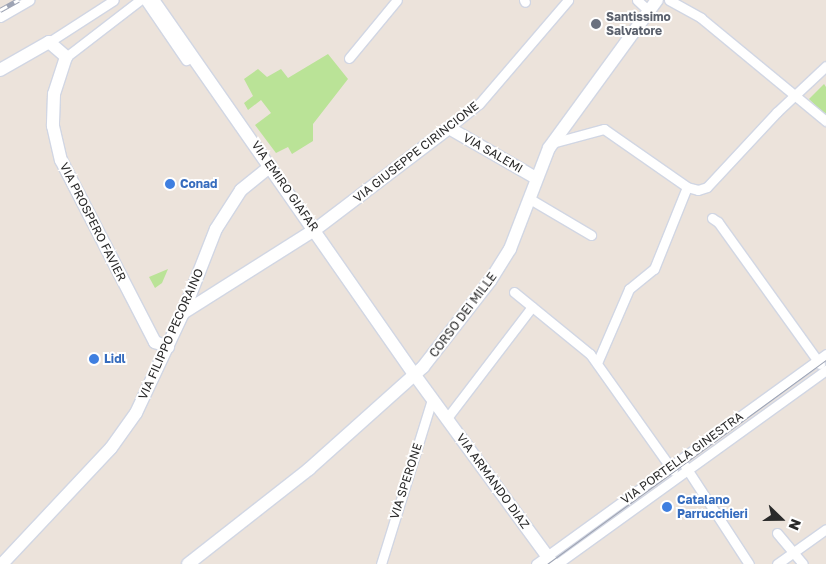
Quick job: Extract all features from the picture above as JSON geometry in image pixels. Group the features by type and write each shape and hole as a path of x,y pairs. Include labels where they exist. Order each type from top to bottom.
{"street":[{"path":"0,17 29,0"},
{"path":"0,70 49,42 114,0"},
{"path":"49,42 66,57 140,0"},
{"path":"145,0 190,58"},
{"name":"VIA EMIRO GIAFAR","path":"152,0 190,58 230,108 316,229 432,399"},
{"path":"160,0 230,108"},
{"path":"349,58 397,0"},
{"path":"637,0 653,5"},
{"path":"669,0 701,18 826,122"},
{"name":"VIA GIUSEPPE CIRINCIONE","path":"183,313 316,229 450,128 479,104 565,1"},
{"name":"CORSO DEI MILLE","path":"188,564 302,475 414,374 490,281 510,249 530,199 536,178 552,143 653,5"},
{"name":"VIA PROSPERO FAVIER","path":"66,57 54,94 53,118 61,160 155,342 168,347"},
{"path":"552,143 604,129 688,187 698,190 707,187 794,95 825,69"},
{"name":"VIA SALEMI","path":"450,128 536,178"},
{"name":"VIA FILIPPO PECORAINO","path":"2,564 111,448 136,413 168,347 221,221 241,190 271,166"},
{"path":"597,363 629,289 654,269 688,187"},
{"path":"530,199 591,234"},
{"path":"712,218 718,222 817,360 826,369"},
{"path":"196,282 205,300"},
{"path":"514,292 597,363 677,478"},
{"path":"447,418 532,307"},
{"name":"VIA PORTELLA GINESTRA","path":"552,562 670,466 826,354"},
{"name":"VIA PORTELLA GINESTRA","path":"552,562 677,478 826,369"},
{"name":"VIA ARMANDO DIAZ","path":"432,399 552,562"},
{"name":"VIA SPERONE","path":"380,564 432,399"},
{"path":"680,459 749,564"},
{"path":"777,564 795,553 826,529"},
{"path":"777,533 802,564"},
{"path":"536,564 552,562"}],"green space":[{"path":"328,54 348,79 313,124 313,141 292,154 288,147 276,153 255,125 271,113 261,100 248,110 244,103 253,96 244,79 258,69 267,77 281,69 288,78"},
{"path":"824,84 826,87 826,116 809,99"},
{"path":"168,269 162,283 155,288 149,277"}],"tram line":[{"path":"547,564 826,360"}],"railway":[{"path":"0,10 18,0"}],"place":[{"name":"Santissimo Salvatore","path":"596,24"},
{"name":"Conad","path":"170,184"},
{"name":"Lidl","path":"94,359"},
{"name":"Catalano Parrucchieri","path":"667,507"}]}
